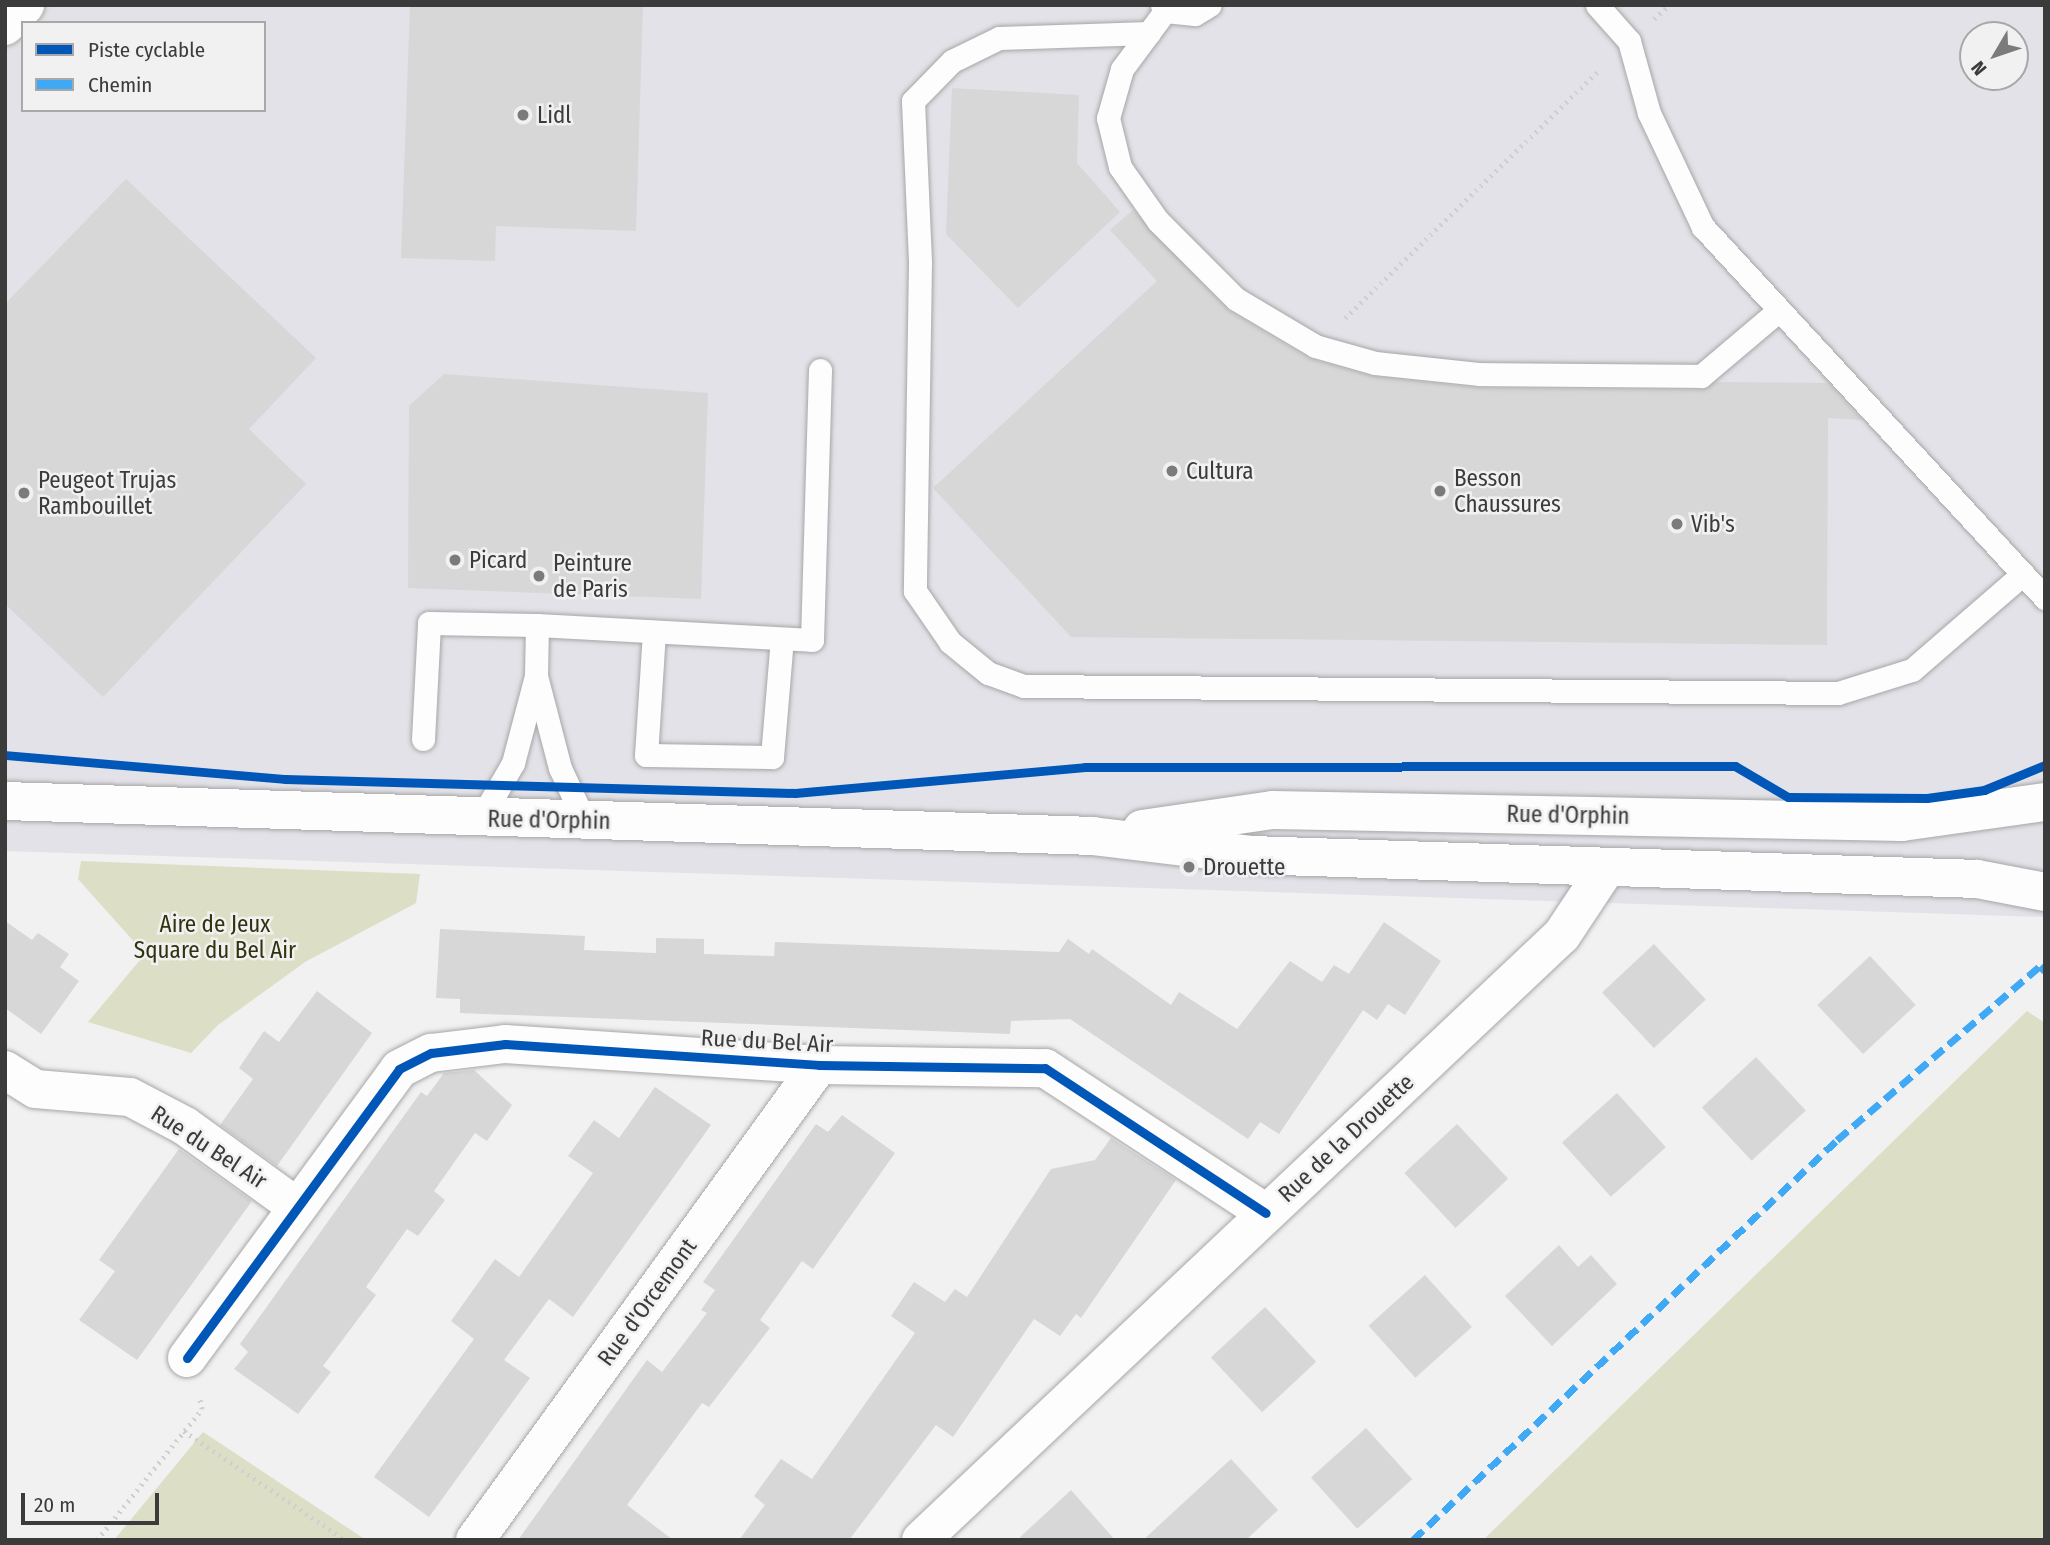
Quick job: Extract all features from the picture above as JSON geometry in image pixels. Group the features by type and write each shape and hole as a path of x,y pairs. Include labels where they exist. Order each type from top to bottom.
{"street":[{"path":"5,26 25,5"},
{"name":"Rue d'Orphin","path":"5,801 1092,836 1251,855 1605,870 1976,879 2045,892"},
{"name":"Rue d'Orphin","path":"1092,836 1273,810 1902,822 2045,802"},
{"name":"Rue de la Drouette","path":"921,1540 1562,935 1605,870 1627,816"},
{"name":"Rue du Bel Air","path":"5,1070 36,1089 130,1097 185,1126 295,1205 399,1069 431,1052 505,1044 819,1065 1045,1068 1266,1213"},
{"name":"Rue d'Orcemont","path":"475,1540 819,1065"},
{"path":"187,1358 295,1205"}],"lane":[{"path":"1210,5 1195,15 1164,8 1122,69 1108,118 1119,167 1158,221 1236,299 1315,346 1375,363 1549,375 1701,376 1778,311"},
{"path":"1597,5 1629,41 1649,113 1703,227 2045,598"},
{"path":"1149,33 999,37 952,61 913,101 920,263 915,591 950,642 988,673 1024,686 1838,693 1912,670 2023,574"},
{"path":"423,739 429,623 537,625 812,640 820,370"},
{"path":"481,818 513,763 536,676 537,625"},
{"path":"654,632 646,755 772,757 782,639"},
{"path":"536,676 559,768 584,820"}],"path":[{"path":"1315,346 1669,5"},
{"path":"97,1540 202,1409 187,1358"},
{"path":"184,1431 345,1540"}],"shaded area":[{"path":"5,5 2045,5 2045,917 5,851"}],"green space":[{"name":"Aire de Jeux Square du Bel Air","path":"81,861 420,874 416,903 305,962 218,1025 191,1053 88,1022 145,954 78,879"},
{"path":"2027,1011 2045,1023 2045,1540 1483,1540"},
{"path":"203,1432 366,1540 114,1540"}],"building":[{"name":"Lidl","path":"410,5 643,5 636,231 496,226 495,261 401,258"},
{"path":"952,88 1079,95 1077,163 1120,212 1018,308 946,234"},
{"path":"126,179 316,358 249,429 306,484 103,697 5,604 5,304"},
{"path":"1133,210 1229,311 1308,358 1371,376 1480,388 1701,390 1715,382 1828,383 1862,420 1828,418 1827,645 1071,637 933,488 1157,281 1110,230"},
{"path":"444,374 708,393 701,599 408,588 409,406"},
{"path":"5,921 32,940 38,933 69,954 60,967 79,981 41,1034 5,1008"},
{"path":"1384,922 1441,961 1405,1015 1388,1004 1377,1020 1363,1010 1279,1134 1260,1122 1248,1139 1070,1019 1011,1021 1010,1034 460,1013 460,999 436,998 440,929 585,936 584,950 656,953 656,938 704,939 704,954 774,956 775,942 1059,952 1068,939 1089,954 1092,949 1171,1005 1179,992 1237,1029 1290,961 1322,982 1334,965 1349,974"},
{"path":"1654,944 1706,1000 1654,1048 1602,992"},
{"path":"1870,956 1916,1005 1863,1054 1817,1005"},
{"path":"317,991 372,1033 277,1166 220,1125 253,1079 239,1068 264,1031 279,1042"},
{"path":"1756,1057 1806,1110 1752,1161 1702,1107"},
{"path":"474,1070 512,1105 487,1141 475,1133 434,1191 445,1200 418,1236 407,1229 366,1287 376,1295 323,1366 331,1372 298,1414 234,1369 248,1352 240,1344 421,1092 427,1096 444,1073"},
{"path":"655,1087 711,1125 573,1317 549,1299 504,1360 530,1378 429,1517 374,1477 474,1339 451,1321 495,1259 519,1277 593,1173 568,1156 594,1120 619,1138"},
{"path":"1617,1093 1666,1147 1611,1197 1562,1143"},
{"path":"842,1115 895,1153 813,1269 802,1261 760,1320 770,1328 709,1407 702,1403 627,1505 673,1540 518,1540 647,1360 662,1372 707,1313 701,1310 715,1290 703,1282 816,1124 828,1132"},
{"path":"1457,1124 1508,1179 1455,1228 1404,1173"},
{"path":"1111,1138 1176,1180 1081,1318 1076,1314 1060,1336 1034,1319 953,1437 936,1425 849,1540 739,1540 765,1505 754,1496 781,1459 812,1479 915,1333 891,1316 914,1282 945,1302 955,1289 967,1297 1051,1169 1095,1160"},
{"path":"179,1149 252,1201 137,1360 79,1320 115,1271 99,1260"},
{"path":"1559,1245 1578,1267 1591,1255 1617,1284 1552,1346 1505,1296"},
{"path":"1425,1275 1472,1327 1415,1378 1369,1326"},
{"path":"1265,1307 1316,1362 1262,1412 1211,1357"},
{"path":"1366,1428 1412,1479 1357,1529 1311,1478"},
{"path":"1231,1459 1278,1510 1246,1540 1143,1540"},
{"path":"1071,1490 1115,1540 1017,1540"}],"marked path":[{"path":"1413,1540 1837,1140 2040,966 2045,971"}],"cycle path":[{"path":"5,755 285,779 795,793 1085,767 1735,766 1788,797 1927,798 1984,790 2045,765"},
{"path":"187,1358 399,1069 431,1053 505,1044 819,1065 1045,1068 1266,1213"}],"place":[{"name":"Lidl","path":"523,115"},
{"name":"Cultura","path":"1172,471"},
{"name":"Besson Chaussures","path":"1440,491"},
{"name":"Peugeot Trujas Rambouillet","path":"24,493"},
{"name":"Vib's","path":"1677,524"},
{"name":"Picard","path":"455,560"},
{"name":"Peinture de Paris","path":"539,576"},
{"name":"Drouette","path":"1189,867"}]}
